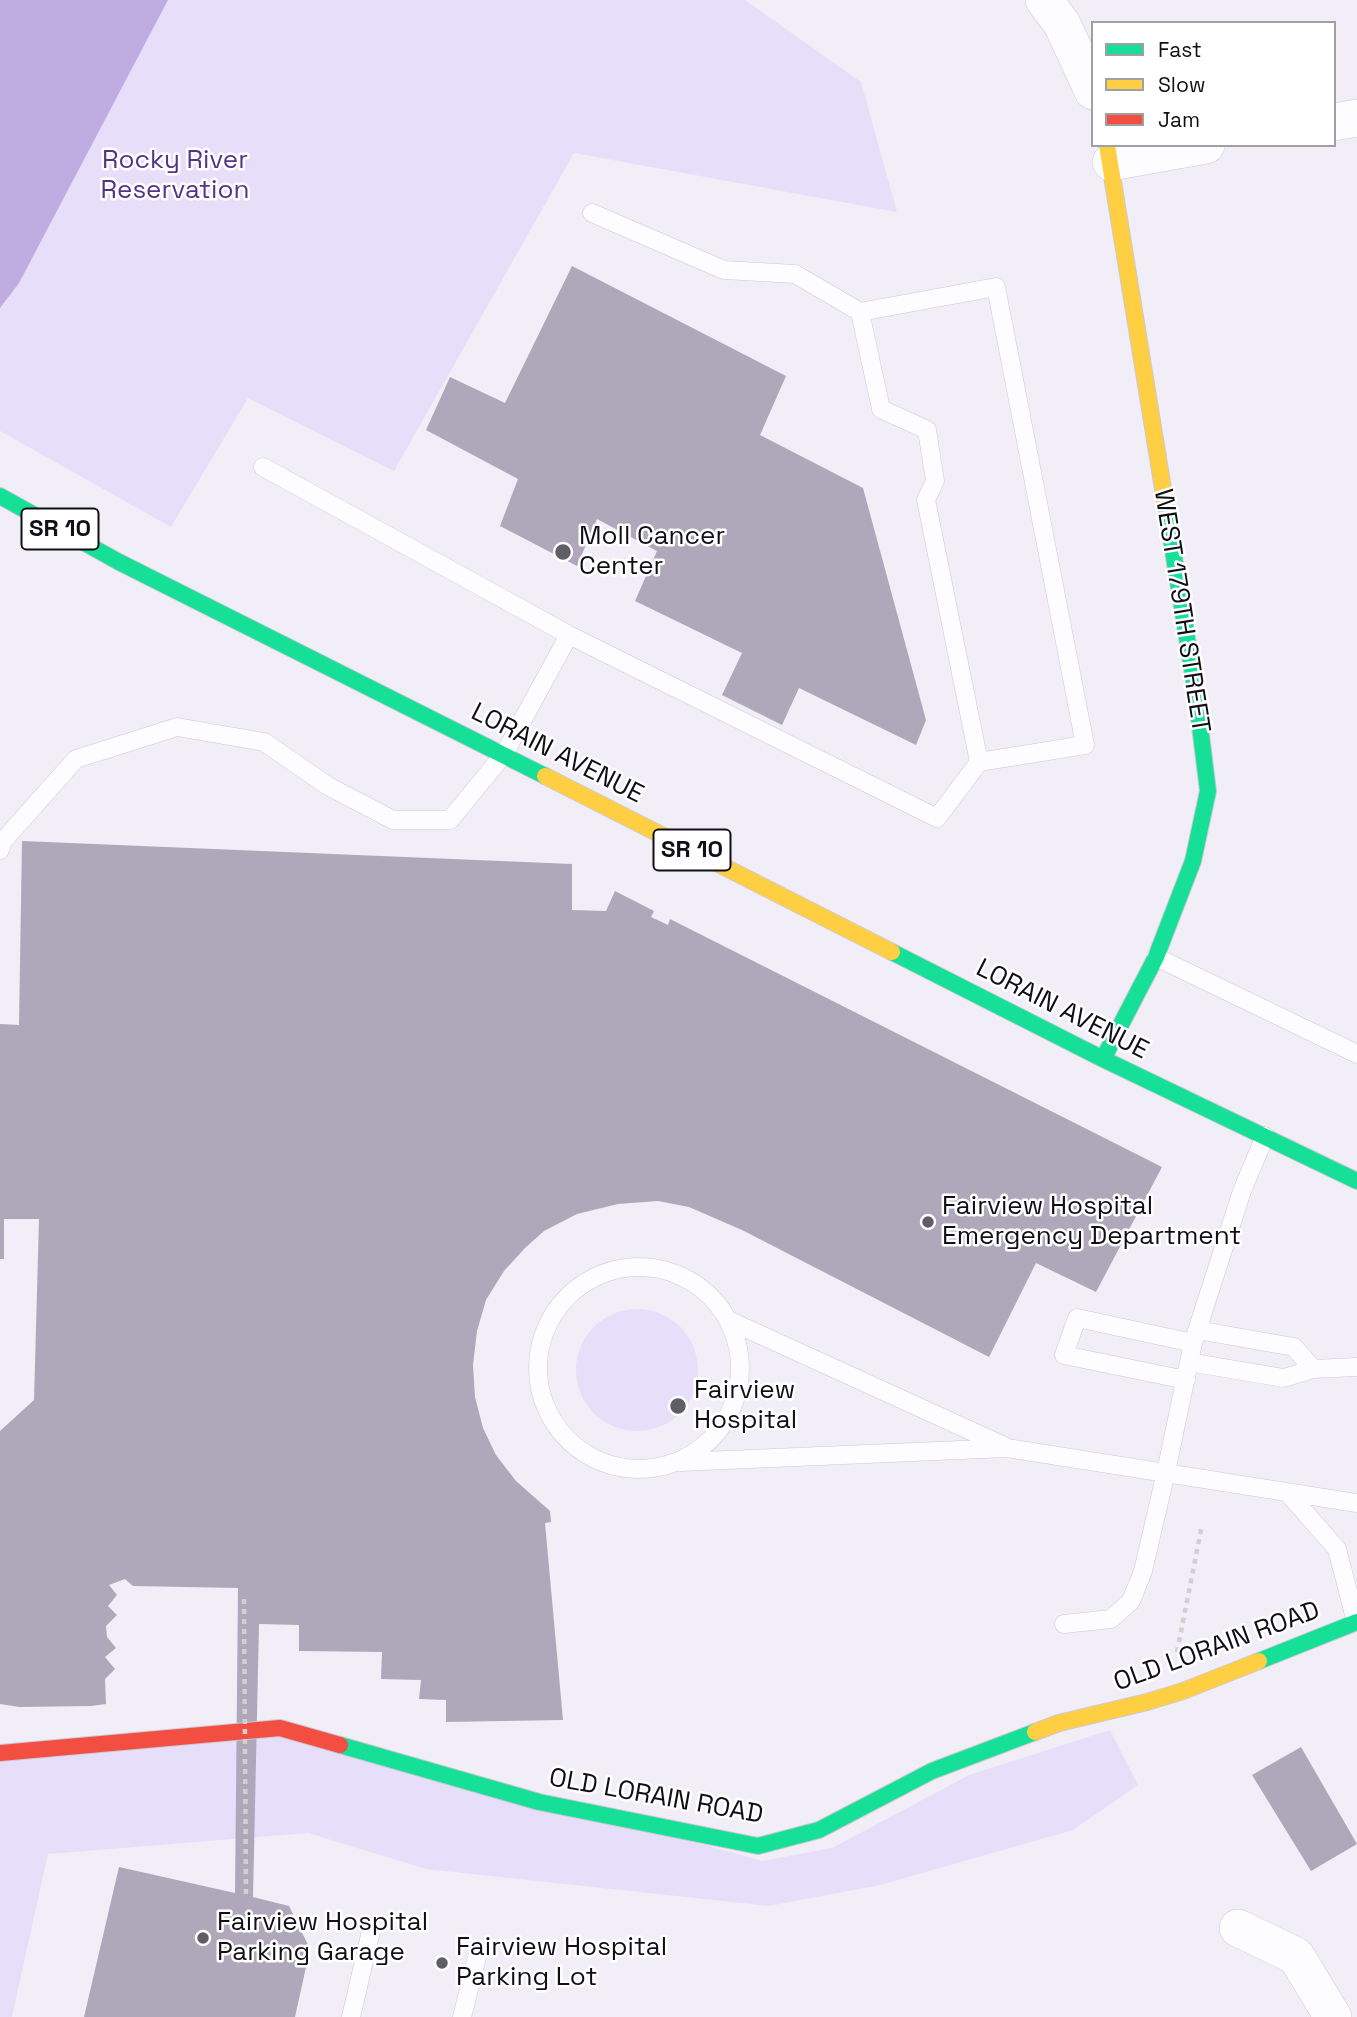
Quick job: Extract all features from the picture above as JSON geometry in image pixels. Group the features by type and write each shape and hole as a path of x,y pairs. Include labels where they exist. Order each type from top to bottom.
{"street":[{"path":"1044,0 1062,24 1091,86"},
{"path":"1336,122 1357,118"},
{"path":"1109,154 1184,147"},
{"name":"WEST 179TH STREET","path":"1103,1059 1156,957 1193,860 1208,791 1196,694 1109,154"},
{"name":"LORAIN AVENUE","path":"0,496 119,562 504,754 1103,1059 1357,1181"},
{"name":"OLD LORAIN ROAD","path":"0,1753 280,1728 539,1802 758,1846 819,1830 932,1771 1059,1723 1183,1691 1357,1622"},
{"path":"1238,1928 1296,1956 1333,2017"}],"lane":[{"path":"263,467 569,635 937,818 979,762 1084,744 996,287 860,312 795,274 724,271 592,213"},
{"path":"860,312 881,409 927,430 935,481 926,500 979,762"},
{"path":"0,850 4,841 76,759 177,727 264,742 328,786 393,820 450,820 504,754 569,635"},
{"path":"1156,957 1357,1054"},
{"path":"1064,1624 1111,1619 1130,1601 1143,1571 1195,1337 1241,1191 1265,1136"},
{"path":"680,1462 708,1443 728,1417 739,1385 739,1351 728,1320 708,1293 679,1275 647,1267 613,1270 583,1283 558,1306 542,1336 537,1368 542,1401 558,1431 583,1454 614,1467 647,1470 680,1462 1007,1448 1357,1503"},
{"path":"1186,1380 1064,1355 1077,1318 1195,1337 1294,1347 1313,1369"},
{"path":"728,1320 1007,1448"},
{"path":"1189,1362 1284,1378 1313,1369 1357,1367"},
{"path":"1287,1492 1337,1549 1357,1622"},
{"path":"351,2017 371,1931"},
{"path":"462,2017 477,1957"}],"path":[{"path":"1175,1663 1202,1525"},
{"path":"244,1599 246,1894"}],"green space":[{"name":"Rocky River Reservation","path":"0,0 745,0 861,82 897,212 574,153 394,471 248,398 171,527 0,431"},
{"path":"637,1309 660,1314 680,1327 693,1347 698,1370 693,1393 680,1413 660,1426 637,1431 614,1426 594,1413 581,1393 576,1370 581,1347 594,1327 614,1314"},
{"path":"272,1722 762,1861 832,1848 969,1775 1110,1730 1138,1785 1073,1830 880,1885 769,1906 426,1869 308,1833 48,1854 12,2017 0,2017 0,1744"}],"shaded area":[{"path":"0,0 168,0 19,283 0,308"}],"building":[{"path":"572,266 786,376 760,435 863,488 926,720 916,745 799,688 782,725 722,695 742,653 635,601 657,551 597,519 577,566 500,526 518,479 426,430 450,377 505,403"},
{"path":"22,841 572,864 572,910 606,911 615,891 654,911 651,917 668,925 670,919 1162,1167 1096,1292 1036,1263 989,1357 742,1230 689,1207 658,1201 618,1204 577,1214 544,1231 525,1248 504,1271 486,1300 477,1331 473,1365 475,1397 483,1428 496,1455 516,1481 550,1511 551,1522 545,1523 563,1720 446,1722 446,1700 419,1699 421,1680 381,1679 382,1652 299,1651 299,1625 259,1624 253,1897 289,1906 310,1949 295,2017 84,2017 119,1867 235,1893 238,1588 133,1586 125,1579 109,1585 117,1595 108,1606 117,1615 106,1626 107,1637 116,1648 105,1657 115,1669 105,1679 106,1704 19,1707 0,1704 0,1431 34,1400 39,1219 4,1219 4,1259 0,1259 0,1024 19,1025"},
{"path":"1301,1747 1357,1844 1311,1871 1252,1775"}],"traffic: fast":[{"path":"0,496 119,562 545,776"},
{"path":"1103,1059 1156,957 1193,861 1208,791 1196,694 1165,501"},
{"path":"892,952 1103,1059 1357,1181"},
{"path":"1259,1661 1357,1622"},
{"path":"340,1745 539,1802 758,1846 819,1830 932,1771 1035,1732"}],"traffic: slow":[{"path":"1107,147 1165,501"},
{"path":"545,776 892,952"},
{"path":"1035,1732 1059,1723 1183,1691 1259,1661"}],"traffic: jam":[{"path":"0,1753 280,1728 340,1745"}],"place":[{"name":"Moll Cancer Center","path":"563,552"},
{"name":"Fairview Hospital Emergency Department","path":"928,1222"},
{"name":"Fairview Hospital","path":"678,1406"},
{"name":"Fairview Hospital Parking Garage","path":"203,1938"},
{"name":"Fairview Hospital Parking Lot","path":"442,1963"}]}
